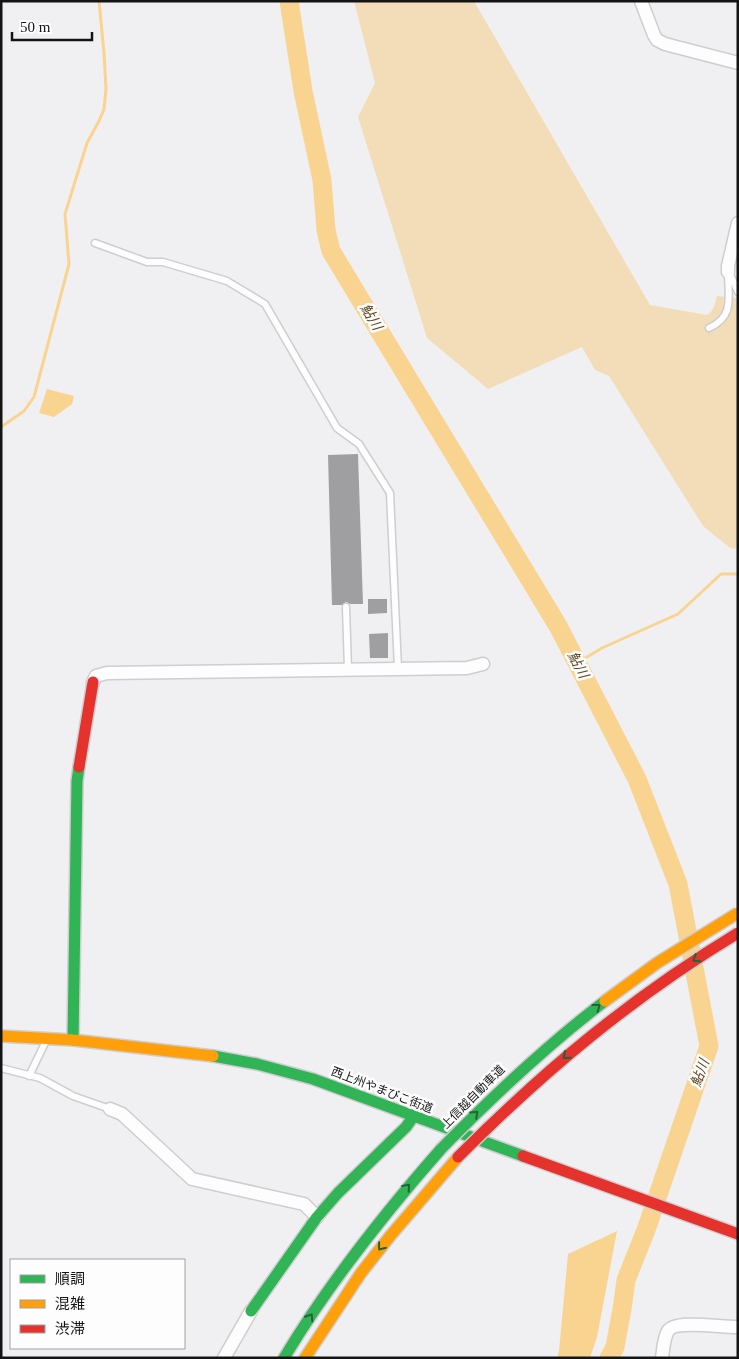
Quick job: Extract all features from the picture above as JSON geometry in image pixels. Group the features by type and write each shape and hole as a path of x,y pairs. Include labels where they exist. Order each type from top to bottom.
{"main road":[{"path":"73,1040 77,781 93,682"},
{"name":"上信越自動車道","path":"284,1358 347,1262 441,1149 472,1117 530,1061 559,1037 659,962 738,913"},
{"path":"305,1358 361,1273 391,1235 458,1157 516,1099 599,1028 669,977 738,934"},
{"name":"西上州やまびこ街道","path":"1,1036 73,1040 203,1054 257,1064 313,1079 738,1234"},
{"path":"251,1311 317,1218 338,1193 402,1131 413,1116"}],"street":[{"path":"641,1 657,40 665,44 738,63"},
{"path":"728,272 738,223"},
{"path":"93,682 96,676 107,673 467,668 483,664"},
{"path":"110,1109 122,1114 192,1179 304,1204 317,1218"},
{"path":"224,1358 251,1311"},
{"path":"662,1358 668,1331 674,1326 685,1324 738,1327"}],"lane":[{"path":"95,243 147,262 163,262 227,281 265,304 337,428 359,444 390,493 398,668"},
{"path":"728,272 738,292"},
{"path":"709,328 724,319 728,310 728,272"},
{"path":"346,607 348,669"},
{"path":"29,1076 47,1039"},
{"path":"1,1068 40,1078 72,1096 110,1109"}],"shaded area":[{"path":"354,1 474,1 650,305 707,315 713,309 717,296 736,298 738,304 738,549 730,548 703,526 609,376 595,370 582,347 488,389 427,338 358,117 375,83"},
{"path":"47,389 74,396 72,404 54,417 39,413"},
{"path":"617,1231 597,1337 590,1358 557,1358 568,1254"}],"building":[{"path":"358,454 363,604 350,604 346,602 342,605 332,605 328,455"},
{"path":"368,599 387,599 387,613 368,614"},
{"path":"388,633 388,658 370,658 369,634"}],"waterway":[{"path":"1,427 24,411 34,397 69,264 65,214 87,143 104,109 106,89 99,1"},
{"name":"鮎川","path":"289,1 303,91 322,180 326,230 331,251 558,626 637,779 678,884 709,1046 646,1230 626,1280 615,1347 609,1358"},
{"path":"577,663 602,648 678,614 721,574 738,574"}],"traffic: fast":[{"path":"73,1040 77,781 79,767"},
{"path":"441,1149 520,1072 605,1001"},
{"path":"213,1056 257,1064 313,1079 523,1156"},
{"path":"251,1311 317,1217 338,1193 406,1127 413,1117"},
{"path":"284,1358 338,1276 398,1199 441,1149"}],"traffic: slow":[{"path":"605,1001 657,963 738,913"},
{"path":"1,1036 73,1040 213,1056"},
{"path":"305,1358 361,1273 458,1157"}],"traffic: jam":[{"path":"79,767 93,682"},
{"path":"458,1157 524,1094 591,1036 661,983 738,933"},
{"path":"523,1156 738,1234"}]}
